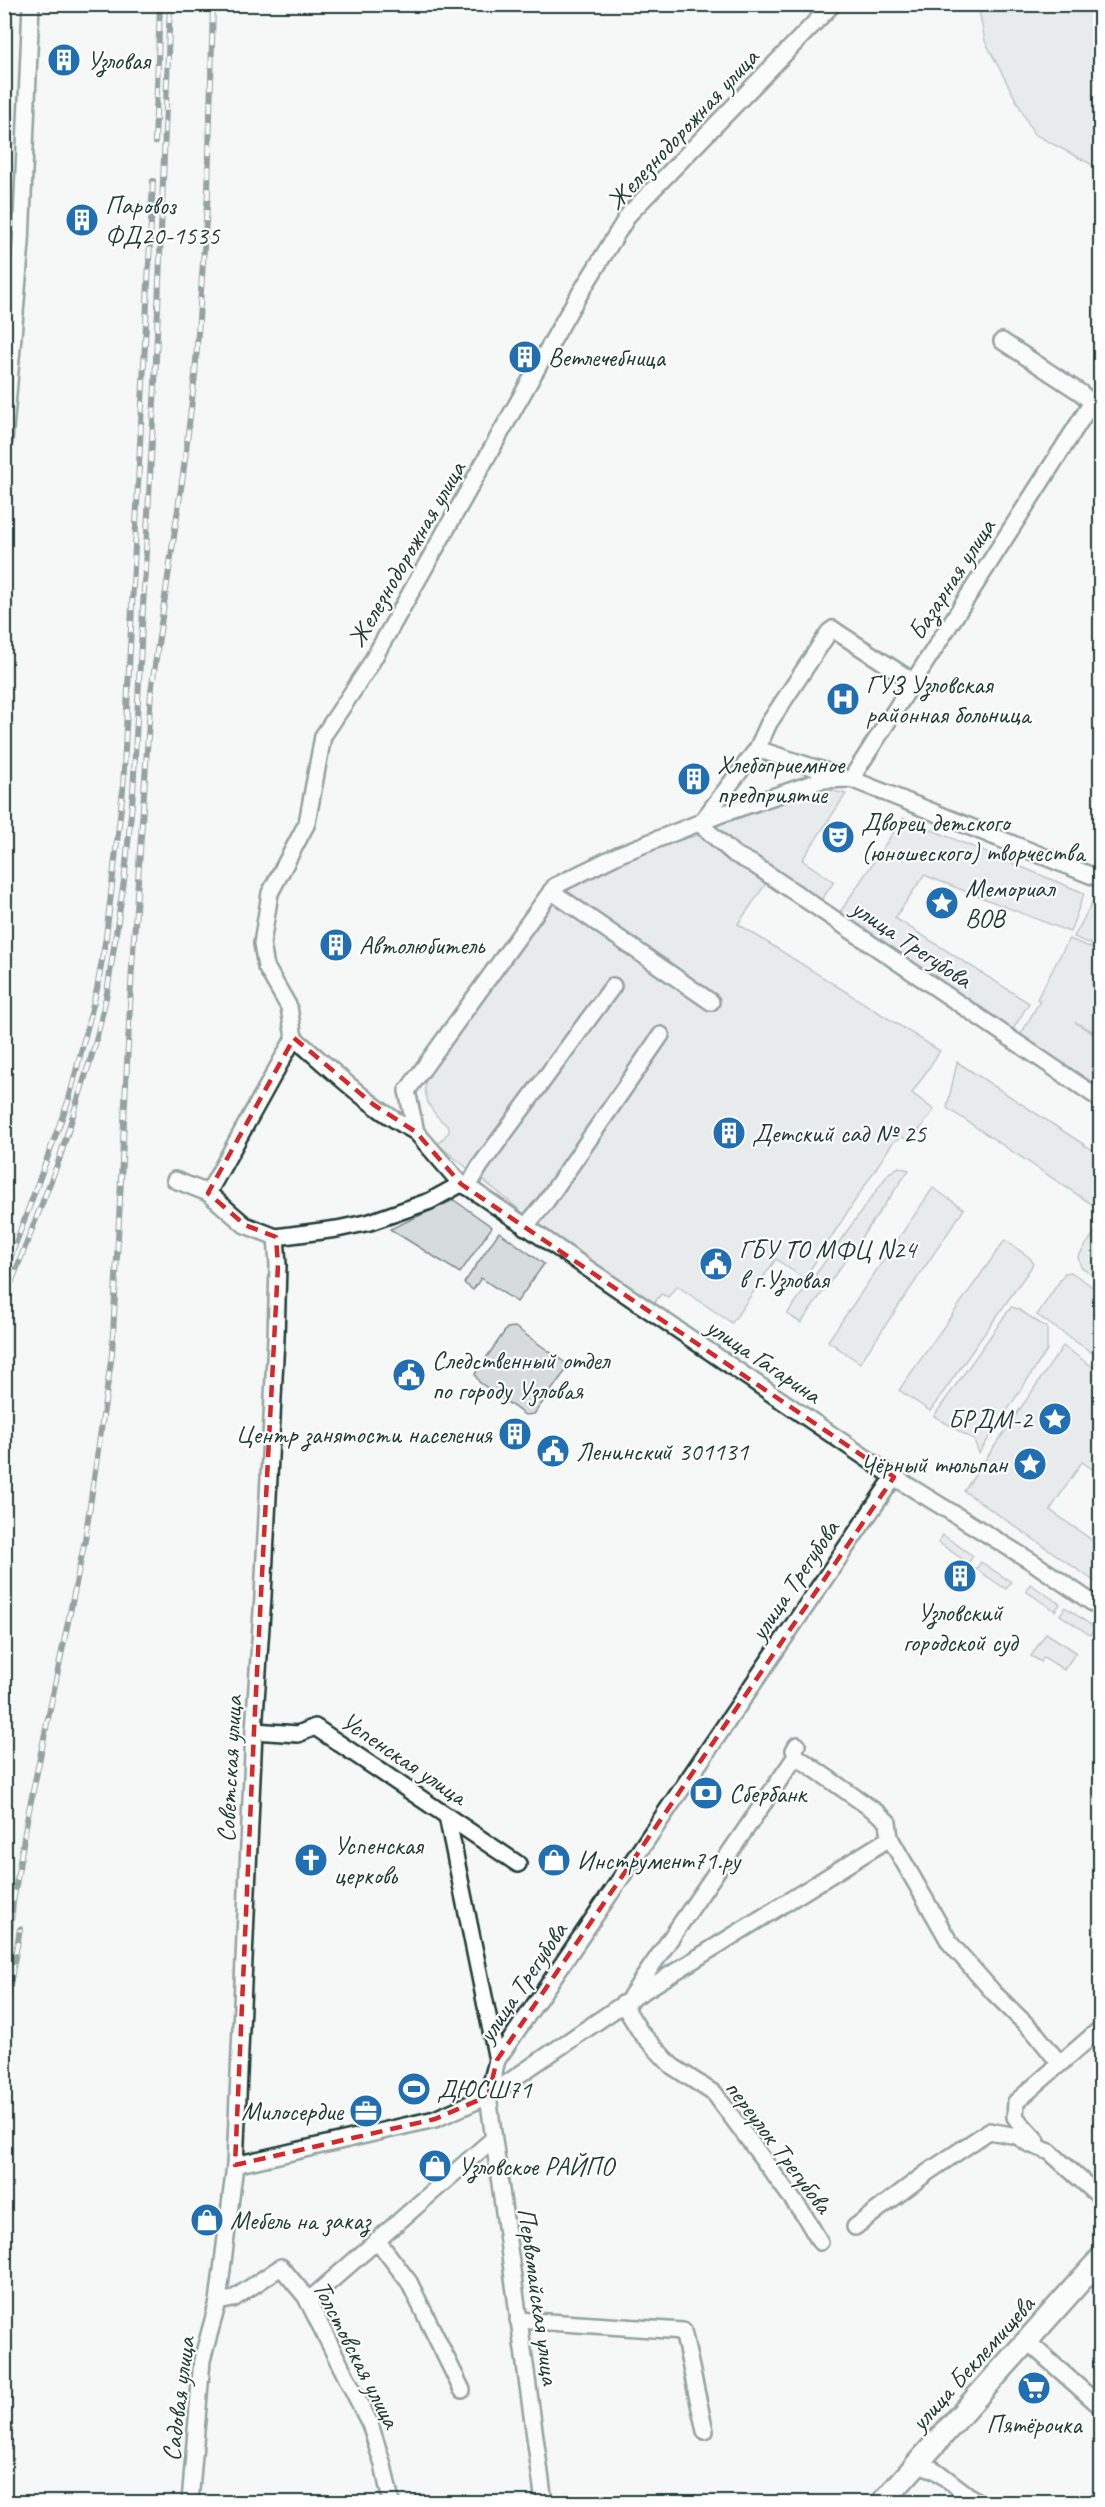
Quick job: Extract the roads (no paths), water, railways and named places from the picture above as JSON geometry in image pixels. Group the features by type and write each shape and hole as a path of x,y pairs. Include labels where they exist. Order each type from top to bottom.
{"main road":[{"name":"улица Беклемищева","path":"883,2502 1101,2259"}],"street":[{"path":"4,441 20,257 31,4"},
{"name":"Железнодорожная улица","path":"294,1038 289,1007 266,967 262,944 270,893 307,823 323,736 367,670 570,308 629,214 833,4"},
{"path":"4,283 20,257"},
{"path":"1002,341 1081,393 1096,407"},
{"name":"Базарная улица","path":"851,779 1096,407"},
{"path":"700,824 757,749 769,723 833,629 914,682"},
{"path":"757,749 851,779 1101,879"},
{"path":"416,1132 407,1091 555,886 620,854 719,815 822,780 851,779"},
{"name":"улица Трегубова","path":"700,824 734,854 753,864 1101,1099"},
{"path":"551,891 711,1002"},
{"path":"175,1180 207,1193 245,1225 276,1237 370,1222 430,1201 465,1185 613,986"},
{"path":"525,1227 661,1035"},
{"path":"207,1193 294,1038 374,1105 397,1122 416,1132"},
{"name":"улица Гагарина","path":"416,1132 465,1185 525,1227 894,1477 1034,1563 1101,1608"},
{"name":"Советская улица","path":"218,2302 235,2166 254,1731 264,1596 276,1338 278,1265 276,1237"},
{"name":"улица Трегубова","path":"488,2096 497,2060 894,1477"},
{"name":"Успенская улица","path":"254,1731 298,1734 315,1727 518,1864"},
{"path":"625,2002 796,1751 888,1822 890,1838 950,1943 994,1993 1036,2034 1060,2064"},
{"path":"447,1816 497,2060"},
{"name":"улица Трегубова","path":"488,2096 625,2002 890,1838"},
{"name":"переулок Трегубова","path":"625,2002 641,2033 672,2066 715,2094 804,2215 820,2242"},
{"path":"1101,2028 1016,2102 1015,2116 1026,2131 1101,2197"},
{"path":"235,2166 435,2120 488,2096"},
{"name":"Первомайская улица","path":"488,2096 544,2502"},
{"path":"855,2227 928,2172 988,2131 1017,2136 1050,2152"},
{"path":"308,2301 493,2139"},
{"path":"377,2240 410,2282 462,2390"},
{"name":"Толстовская улица","path":"218,2302 233,2299 281,2267 308,2301 370,2424 383,2465 391,2502"},
{"name":"Садовая улица","path":"190,2502 202,2360 218,2302"},
{"path":"518,2320 683,2331 705,2431"},
{"path":"1027,2341 1101,2406"},
{"path":"918,2464 935,2470 977,2502"}],"railway":[{"path":"155,142 160,4"},
{"path":"4,1301 59,1160 95,1045 107,993 125,874 133,793 155,384 170,4"},
{"path":"4,1989 13,1903 27,1820 85,1540 112,1354 132,967 151,692 183,475 195,375 208,192 213,4"},
{"path":"4,1275 69,1099 97,989 106,937 123,790 153,181"},
{"path":"4,2018 20,1929"}],"place":[{"name":"Узловая","path":"64,60"},
{"name":"Паровоз ФД20-1535","path":"82,220"},
{"name":"Ветлечебница","path":"525,357"},
{"name":"ГУЗ Узловская районная больница","path":"843,699"},
{"name":"Хлебоприемное предприятие","path":"694,779"},
{"name":"Дворец детского (юношеского) творчества","path":"838,837"},
{"name":"Мемориал ВОВ","path":"942,903"},
{"name":"Автолюбитель","path":"336,945"},
{"name":"Детский сад № 25","path":"729,1133"},
{"name":"ГБУ ТО МФЦ N24 в г.Узловая","path":"716,1264"},
{"name":"Следственный отдел по городу Узловая","path":"409,1375"},
{"name":"БРДМ-2","path":"1055,1419"},
{"name":"Центр занятости населения","path":"515,1434"},
{"name":"Ленинский 301131","path":"553,1451"},
{"name":"Чёрный тюльпан","path":"1030,1464"},
{"name":"Узловский городской суд","path":"960,1576"},
{"name":"Сбербанк","path":"706,1793"},
{"name":"Успенская церковь","path":"311,1860"},
{"name":"Инструмент71.ру","path":"554,1860"},
{"name":"ДЮСШ71","path":"414,2089"},
{"name":"Милосердие","path":"366,2111"},
{"name":"Узловское РАЙПО","path":"435,2166"},
{"name":"Мебель на заказ","path":"207,2220"},
{"name":"Пятёрочка","path":"1034,2388"}]}
